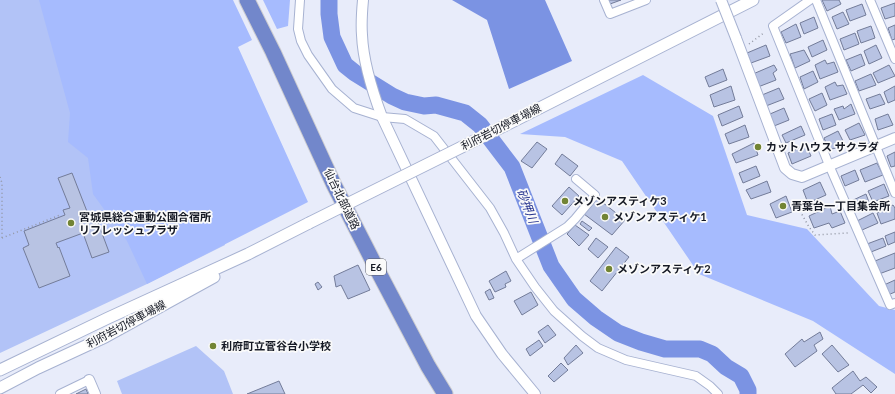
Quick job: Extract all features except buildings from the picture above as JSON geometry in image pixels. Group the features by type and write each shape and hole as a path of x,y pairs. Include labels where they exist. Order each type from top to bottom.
{"highway":[{"name":"仙台北部道路","path":"247,0 273,52 334,185 378,273 428,366 445,394"}],"main road":[{"name":"利府岩切停車場線","path":"0,370 108,318 248,254 753,0"},
{"name":"利府岩切停車場線","path":"0,388 38,368 105,337 217,275 248,254"}],"street":[{"path":"300,0 298,29 301,41 308,56 332,89 354,108 382,117 405,119 434,136 490,208 516,259 554,311 598,348 626,360 696,376 718,394"},
{"path":"363,0 362,35 366,66 382,117 476,316 502,354 535,394"},
{"path":"604,0 610,14 646,0"},
{"path":"721,0 786,168 792,174 802,177 895,138"},
{"path":"810,0 773,26 829,166 890,305 895,303"},
{"path":"816,0 895,193"},
{"path":"870,0 895,59"},
{"path":"516,259 567,227 595,194 576,179"},
{"path":"60,394 89,380 94,394"}],"path":[{"path":"745,47 773,26"},
{"path":"0,177 2,183 1,239 60,215"},
{"path":"800,211 815,235 858,232"}],"shaded area":[{"path":"0,0 139,0 225,245 147,284 0,353"},
{"path":"39,0 233,0 252,40 238,47 308,202 147,284 127,241 93,194 88,158 68,142 70,113"},
{"path":"263,0 290,0 288,26 277,29"},
{"path":"452,0 545,0 572,61 509,89 487,20"},
{"path":"643,75 713,116 747,215 807,229 879,306 895,310 895,374 813,321 699,274 622,161 565,137 520,134"},
{"path":"196,346 224,371 233,394 122,394 117,381"}],"waterway":[{"name":"砂押川","path":"329,0 332,37 345,65 392,96 405,102 424,106 436,105 465,113 480,125 512,167 551,266 574,299 596,318 618,333 665,349 700,349 712,354 726,367 741,376 748,390 748,394"}],"place":[{"name":"カットハウス サクラダ","path":"758,147"},
{"name":"メゾンアスティケ3","path":"565,201"},
{"name":"青葉台一丁目集会所","path":"783,206"},
{"name":"メゾンアスティケ1","path":"605,217"},
{"name":"宮城県総合運動公園合宿所 リフレッシュプラザ","path":"71,223"},
{"name":"メゾンアスティケ2","path":"609,269"},
{"name":"利府町立菅谷台小学校","path":"213,346"}]}
